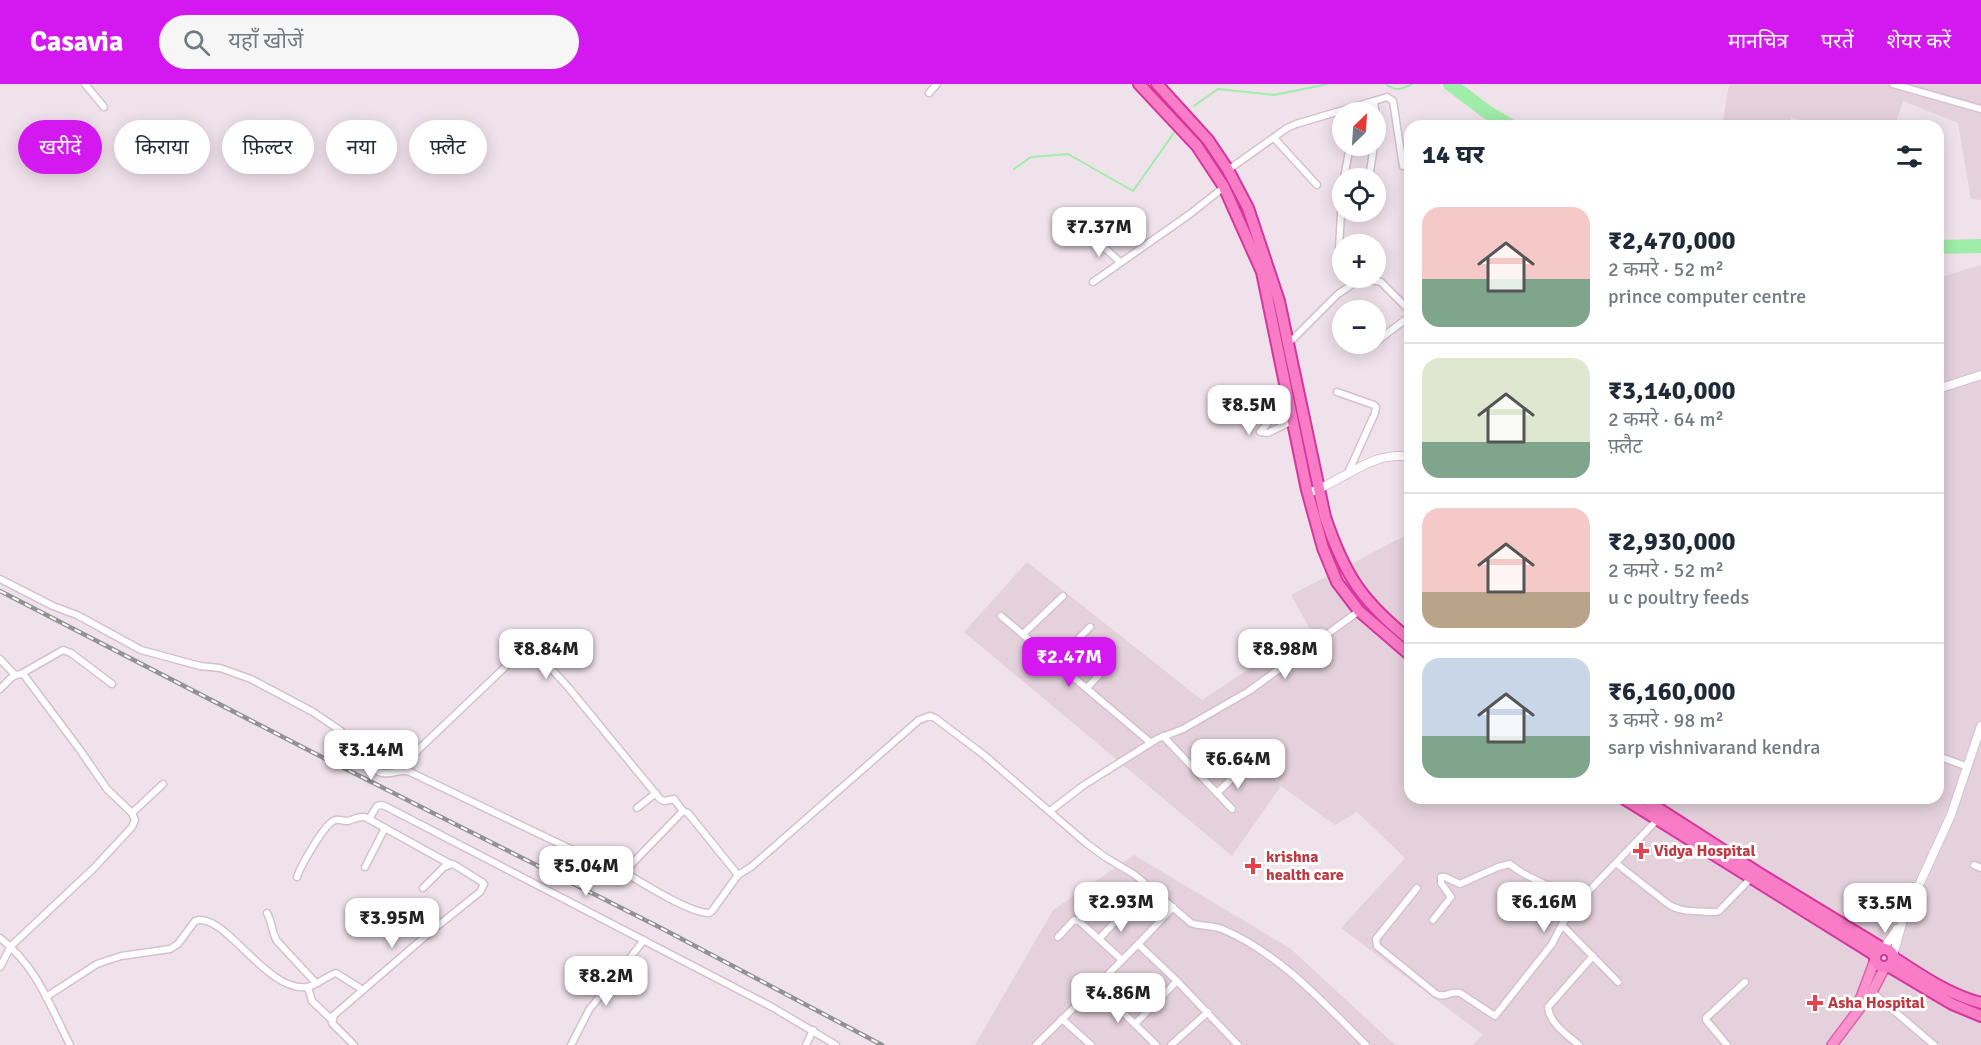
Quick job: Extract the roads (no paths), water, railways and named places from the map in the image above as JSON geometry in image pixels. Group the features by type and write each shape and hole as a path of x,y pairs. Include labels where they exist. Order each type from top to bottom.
{"highway":[{"path":"1139,84 1197,146 1224,187 1262,272 1275,327 1292,421 1323,548 1337,582 1359,611 1404,651"},
{"path":"1157,84 1202,133 1228,170 1248,208 1279,301 1319,489 1339,556 1354,584 1369,604 1404,635"},
{"path":"1632,804 1884,957 1953,992 1981,1003"},
{"path":"1651,804 1757,872 1952,1004 1981,1016"}],"main road":[{"path":"1832,1045 1872,992 1884,957"},
{"path":"1855,1013 1884,957"}],"street":[{"path":"85,84 104,107"},
{"path":"929,93 937,84"},
{"path":"1893,84 1981,109"},
{"path":"1374,101 1386,97 1393,101 1403,166"},
{"path":"1228,170 1296,124 1332,115"},
{"path":"1274,138 1317,185"},
{"path":"1093,282 1190,214 1224,187"},
{"path":"1094,237 1120,262"},
{"path":"1386,286 1404,306"},
{"path":"1288,344 1347,288"},
{"path":"1386,333 1404,318"},
{"path":"1944,387 1981,375"},
{"path":"1337,392 1376,407 1376,413 1347,476"},
{"path":"1288,399 1260,432 1268,433 1292,421"},
{"path":"1308,493 1347,476 1379,458 1404,457"},
{"path":"0,579 77,615 141,650 200,666 220,668 251,679 313,712 340,731 344,736 344,751 351,757 384,774 401,770 413,774 579,853 600,868 614,874 624,873 683,811"},
{"path":"1023,634 1063,596"},
{"path":"1050,811 1084,785 1151,743 1183,729 1249,691 1359,611"},
{"path":"1002,616 1151,743"},
{"path":"1056,661 1090,627"},
{"path":"401,770 419,749 528,647 534,650 568,687 656,794 664,801 673,798 676,800 738,875"},
{"path":"0,689 18,674 59,651 67,651 112,684"},
{"path":"0,659 27,679 106,789 132,813 135,820 132,827 88,874 11,946 0,967"},
{"path":"1087,688 1110,663"},
{"path":"624,873 682,904 704,913 712,911 738,875 751,867 919,720 930,716 984,756 1086,843 1135,875 1191,922 1219,928 1271,957 1319,999 1366,1045"},
{"path":"1884,957 1951,814 1968,767 1977,750 1981,726"},
{"path":"1163,736 1232,809"},
{"path":"1944,758 1968,767"},
{"path":"1217,793 1242,769"},
{"path":"132,813 163,784"},
{"path":"637,808 656,794"},
{"path":"369,819 377,806 386,806 787,1014 836,1045"},
{"path":"297,877 307,857 333,821 340,819 348,821 359,816 369,819 450,864 457,865 482,882 483,889 334,1015 332,1020"},
{"path":"1433,920 1450,897 1441,879 1445,877 1460,884 1510,864 1520,872 1547,885 1582,896 1588,893 1617,864 1657,820"},
{"path":"365,867 385,828"},
{"path":"423,888 450,864"},
{"path":"1617,864 1673,908 1684,910 1719,911 1751,878"},
{"path":"1974,865 1981,868"},
{"path":"1417,888 1376,939 1377,946 1436,994 1442,996 1453,992 1460,993 1492,1016 1497,1015 1552,944 1566,918 1580,903 1582,896"},
{"path":"1099,939 1130,906 1136,908"},
{"path":"1036,1045 1095,985 1139,945 1173,907"},
{"path":"267,913 272,921 275,938 316,983"},
{"path":"46,997 103,962 121,956 170,949 178,944 198,919 207,920 236,941 262,968 295,986 308,987 336,973 363,990"},
{"path":"1058,937 1076,920 1122,960"},
{"path":"1562,926 1618,982"},
{"path":"0,938 11,946 37,977 70,1045"},
{"path":"571,1045 589,1010 644,940"},
{"path":"1139,945 1208,1012 1238,1045"},
{"path":"1580,1045 1558,1027 1548,1012 1551,1002 1593,956"},
{"path":"1135,1024 1177,981"},
{"path":"1727,1045 1706,1018 1745,982"},
{"path":"1095,985 1156,1045"},
{"path":"308,987 312,1001 354,1045"},
{"path":"1872,992 1934,1045"},
{"path":"1171,1045 1208,1012"},
{"path":"1062,1019 1090,1045"},
{"path":"806,1045 813,1030"}],"waterway":[{"path":"1194,106 1218,89 1274,95 1328,84"},
{"path":"1386,84 1399,89 1412,84"},
{"path":"1450,84 1501,120"},
{"path":"1014,169 1031,157 1068,154 1133,191 1176,130"},
{"path":"1944,247 1981,246"}],"railway":[{"path":"0,591 661,928 882,1045"}],"place":[{"name":"Vidya Hospital","path":"1641,851"},
{"name":"krishna health care","path":"1253,866"},
{"name":"Asha Hospital","path":"1815,1003"}]}
